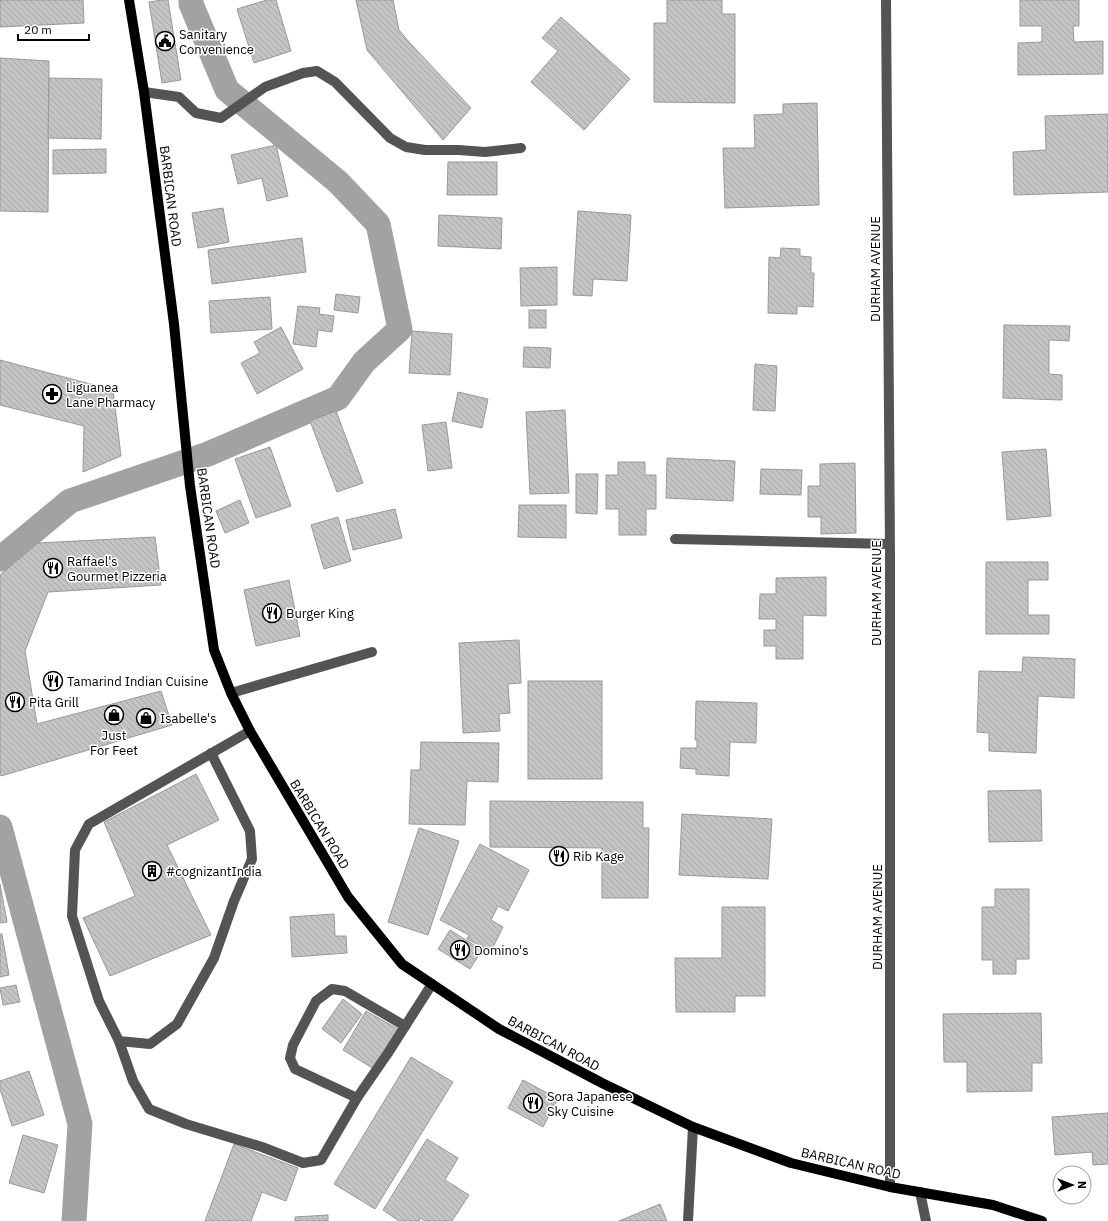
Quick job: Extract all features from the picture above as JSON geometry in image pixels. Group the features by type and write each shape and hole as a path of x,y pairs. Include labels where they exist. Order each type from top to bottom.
{"main road":[{"name":"BARBICAN ROAD","path":"129,0 144,92 174,324 190,486 214,650 231,692 250,731 348,897 402,964 499,1029 602,1083 693,1127 791,1163 890,1187 993,1205 1042,1221"}],"street":[{"name":"DURHAM AVENUE","path":"886,0 890,1187"},
{"path":"144,92 179,97 196,113 221,118 265,87 303,73 317,72 335,82 390,138 406,147 425,150 485,152 522,148"},
{"path":"675,539 889,544"},
{"path":"231,692 372,652"},
{"path":"250,731 89,824 75,850 72,916 99,1001 119,1041 133,1081 149,1109 186,1124 262,1147 303,1163 321,1160 356,1098 406,1026 432,984"},
{"path":"119,1041 150,1044 177,1024 214,958 234,901 252,859 250,831 210,753"},
{"path":"356,1098 295,1069 290,1058 293,1045 316,1001 332,989 345,991 406,1026"},
{"path":"688,1221 693,1127"},
{"path":"920,1192 926,1221"}],"building":[{"path":"0,0 83,0 84,23 0,27"},
{"name":"Sanitary Convenience","path":"168,0 181,80 162,83 149,2"},
{"path":"267,0 276,0 291,51 254,63 237,9"},
{"path":"356,0 393,0 399,30 471,108 443,140 367,50"},
{"path":"667,0 722,0 722,14 735,14 735,103 654,102 654,23 667,23"},
{"path":"1020,0 1079,0 1079,26 1073,26 1074,42 1103,41 1103,74 1018,75 1018,43 1042,42 1042,26 1020,26"},
{"path":"561,17 630,79 584,130 531,82 558,51 542,38"},
{"path":"0,58 49,61 48,212 0,211"},
{"path":"49,78 102,79 101,139 48,138"},
{"path":"817,103 819,205 725,208 723,148 755,148 754,115 783,114 783,104"},
{"path":"1108,114 1108,192 1014,195 1013,152 1046,150 1045,116"},
{"path":"276,145 288,196 267,201 262,178 238,184 231,155"},
{"path":"106,149 106,173 53,174 53,150"},
{"path":"448,162 497,162 497,195 447,195"},
{"path":"223,208 229,242 198,248 192,213"},
{"path":"578,211 631,215 627,281 593,279 592,296 573,295"},
{"path":"439,215 502,218 501,249 438,246"},
{"path":"302,238 306,272 212,284 208,250"},
{"path":"781,248 800,249 800,256 811,257 811,273 814,273 813,307 797,306 797,314 768,313 769,257 780,258"},
{"path":"557,267 557,305 521,306 520,268"},
{"path":"336,294 360,297 358,313 334,310"},
{"path":"270,297 272,329 211,333 209,301"},
{"path":"298,306 320,308 319,314 334,316 332,332 318,330 316,347 293,344"},
{"path":"529,310 546,310 546,328 529,328"},
{"path":"1004,325 1070,326 1069,341 1049,340 1049,374 1062,375 1062,400 1003,398"},
{"path":"281,327 303,369 257,394 241,363 260,353 254,342"},
{"path":"412,331 452,334 450,375 409,373"},
{"path":"524,347 551,348 550,368 523,367"},
{"path":"0,360 113,390 121,456 83,472 84,426 0,405"},
{"path":"755,364 777,366 775,411 753,410"},
{"path":"458,392 488,399 482,428 452,421"},
{"path":"565,410 569,493 530,494 526,412"},
{"path":"336,411 363,483 337,492 310,421"},
{"path":"446,422 452,468 428,471 422,425"},
{"path":"270,447 291,506 256,518 235,459"},
{"path":"1046,449 1051,516 1007,520 1002,452"},
{"path":"667,458 735,461 733,501 666,498"},
{"path":"618,462 645,462 645,475 656,475 656,509 646,509 646,535 619,535 619,509 606,509 606,475 618,475"},
{"path":"855,463 856,533 821,534 821,517 808,517 808,486 820,486 820,464"},
{"path":"761,469 802,470 801,495 760,494"},
{"path":"576,474 598,474 597,514 576,513"},
{"path":"240,500 249,523 225,533 216,511"},
{"path":"519,505 566,505 566,538 518,537"},
{"path":"395,509 402,538 353,550 346,520"},
{"path":"338,517 351,561 324,569 311,525"},
{"path":"155,537 161,585 48,592 25,651 37,724 161,691 172,725 1,776 1,574 38,543"},
{"path":"986,562 1048,562 1048,580 1028,580 1028,615 1049,615 1049,634 986,634"},
{"path":"826,577 826,616 803,615 803,659 776,659 776,646 764,646 764,630 776,630 776,619 759,619 760,594 776,594 776,578"},
{"name":"Burger King","path":"289,580 300,636 256,646 244,590"},
{"path":"519,640 521,683 508,684 510,713 499,714 500,731 463,733 459,643"},
{"path":"1023,657 1075,659 1074,698 1038,696 1036,753 989,751 989,733 977,732 979,671 1022,672"},
{"path":"528,681 602,681 602,779 528,779"},
{"path":"696,701 757,703 756,743 730,742 729,776 696,774 696,769 680,768 681,748 697,748 697,740 695,740"},
{"path":"421,742 499,743 498,782 467,781 465,825 409,824 411,770 420,770"},
{"name":"#cognizantIndia","path":"196,774 219,820 167,845 211,935 110,976 83,918 135,896 104,822"},
{"path":"1041,790 1042,841 989,842 988,791"},
{"path":"490,801 643,802 643,828 649,828 648,898 602,898 602,848 490,847"},
{"path":"682,814 772,819 768,879 679,875"},
{"path":"419,828 459,841 428,935 388,922"},
{"path":"480,844 529,870 508,911 498,906 491,920 503,927 491,951 467,939 469,935 440,920"},
{"path":"0,884 7,922 0,923"},
{"path":"995,889 1029,889 1029,959 1016,959 1016,974 993,974 993,960 982,960 982,907 995,907"},
{"path":"722,907 765,907 765,996 735,996 735,1012 676,1012 675,958 722,958"},
{"path":"334,914 335,936 346,936 347,953 292,957 290,917"},
{"name":"Domino's","path":"450,930 482,950 470,969 438,949"},
{"path":"0,934 2,934 9,975 0,977"},
{"path":"16,985 20,1002 3,1005 0,988"},
{"path":"343,999 362,1014 341,1043 322,1029"},
{"path":"366,1011 398,1029 374,1069 343,1050"},
{"path":"1041,1013 1042,1063 1032,1063 1032,1091 967,1092 967,1062 944,1062 943,1014"},
{"path":"411,1057 453,1082 375,1209 334,1184"},
{"path":"29,1071 44,1115 12,1126 0,1089 0,1081"},
{"name":"Sora Japanese Sky Cuisine","path":"523,1080 558,1099 543,1127 508,1108"},
{"path":"1108,1113 1108,1164 1093,1165 1092,1152 1055,1155 1052,1117"},
{"path":"23,1135 58,1145 44,1193 9,1183"},
{"path":"427,1139 458,1158 445,1180 469,1195 452,1221 425,1221 420,1218 419,1221 399,1221 383,1210"},
{"path":"234,1144 298,1168 286,1201 262,1192 251,1221 205,1221"},
{"path":"660,1204 667,1221 619,1221"},
{"path":"328,1215 328,1221 295,1221 295,1217"}],"waterway":[{"path":"0,559 70,501 208,454 338,398 364,362 400,329 378,224 338,182 227,90 191,4 191,0"},
{"path":"0,827 80,1124 74,1221"}],"place":[{"name":"Sanitary Convenience","path":"165,41"},
{"name":"Liguanea Lane Pharmacy","path":"52,394"},
{"name":"Raffael's Gourmet Pizzeria","path":"53,568"},
{"name":"Burger King","path":"272,613"},
{"name":"Tamarind Indian Cuisine","path":"53,681"},
{"name":"Pita Grill","path":"15,702"},
{"name":"Just For Feet","path":"114,715"},
{"name":"Isabelle's","path":"146,718"},
{"name":"Rib Kage","path":"559,856"},
{"name":"#cognizantIndia","path":"152,871"},
{"name":"Domino's","path":"460,950"},
{"name":"Sora Japanese Sky Cuisine","path":"533,1103"}]}
